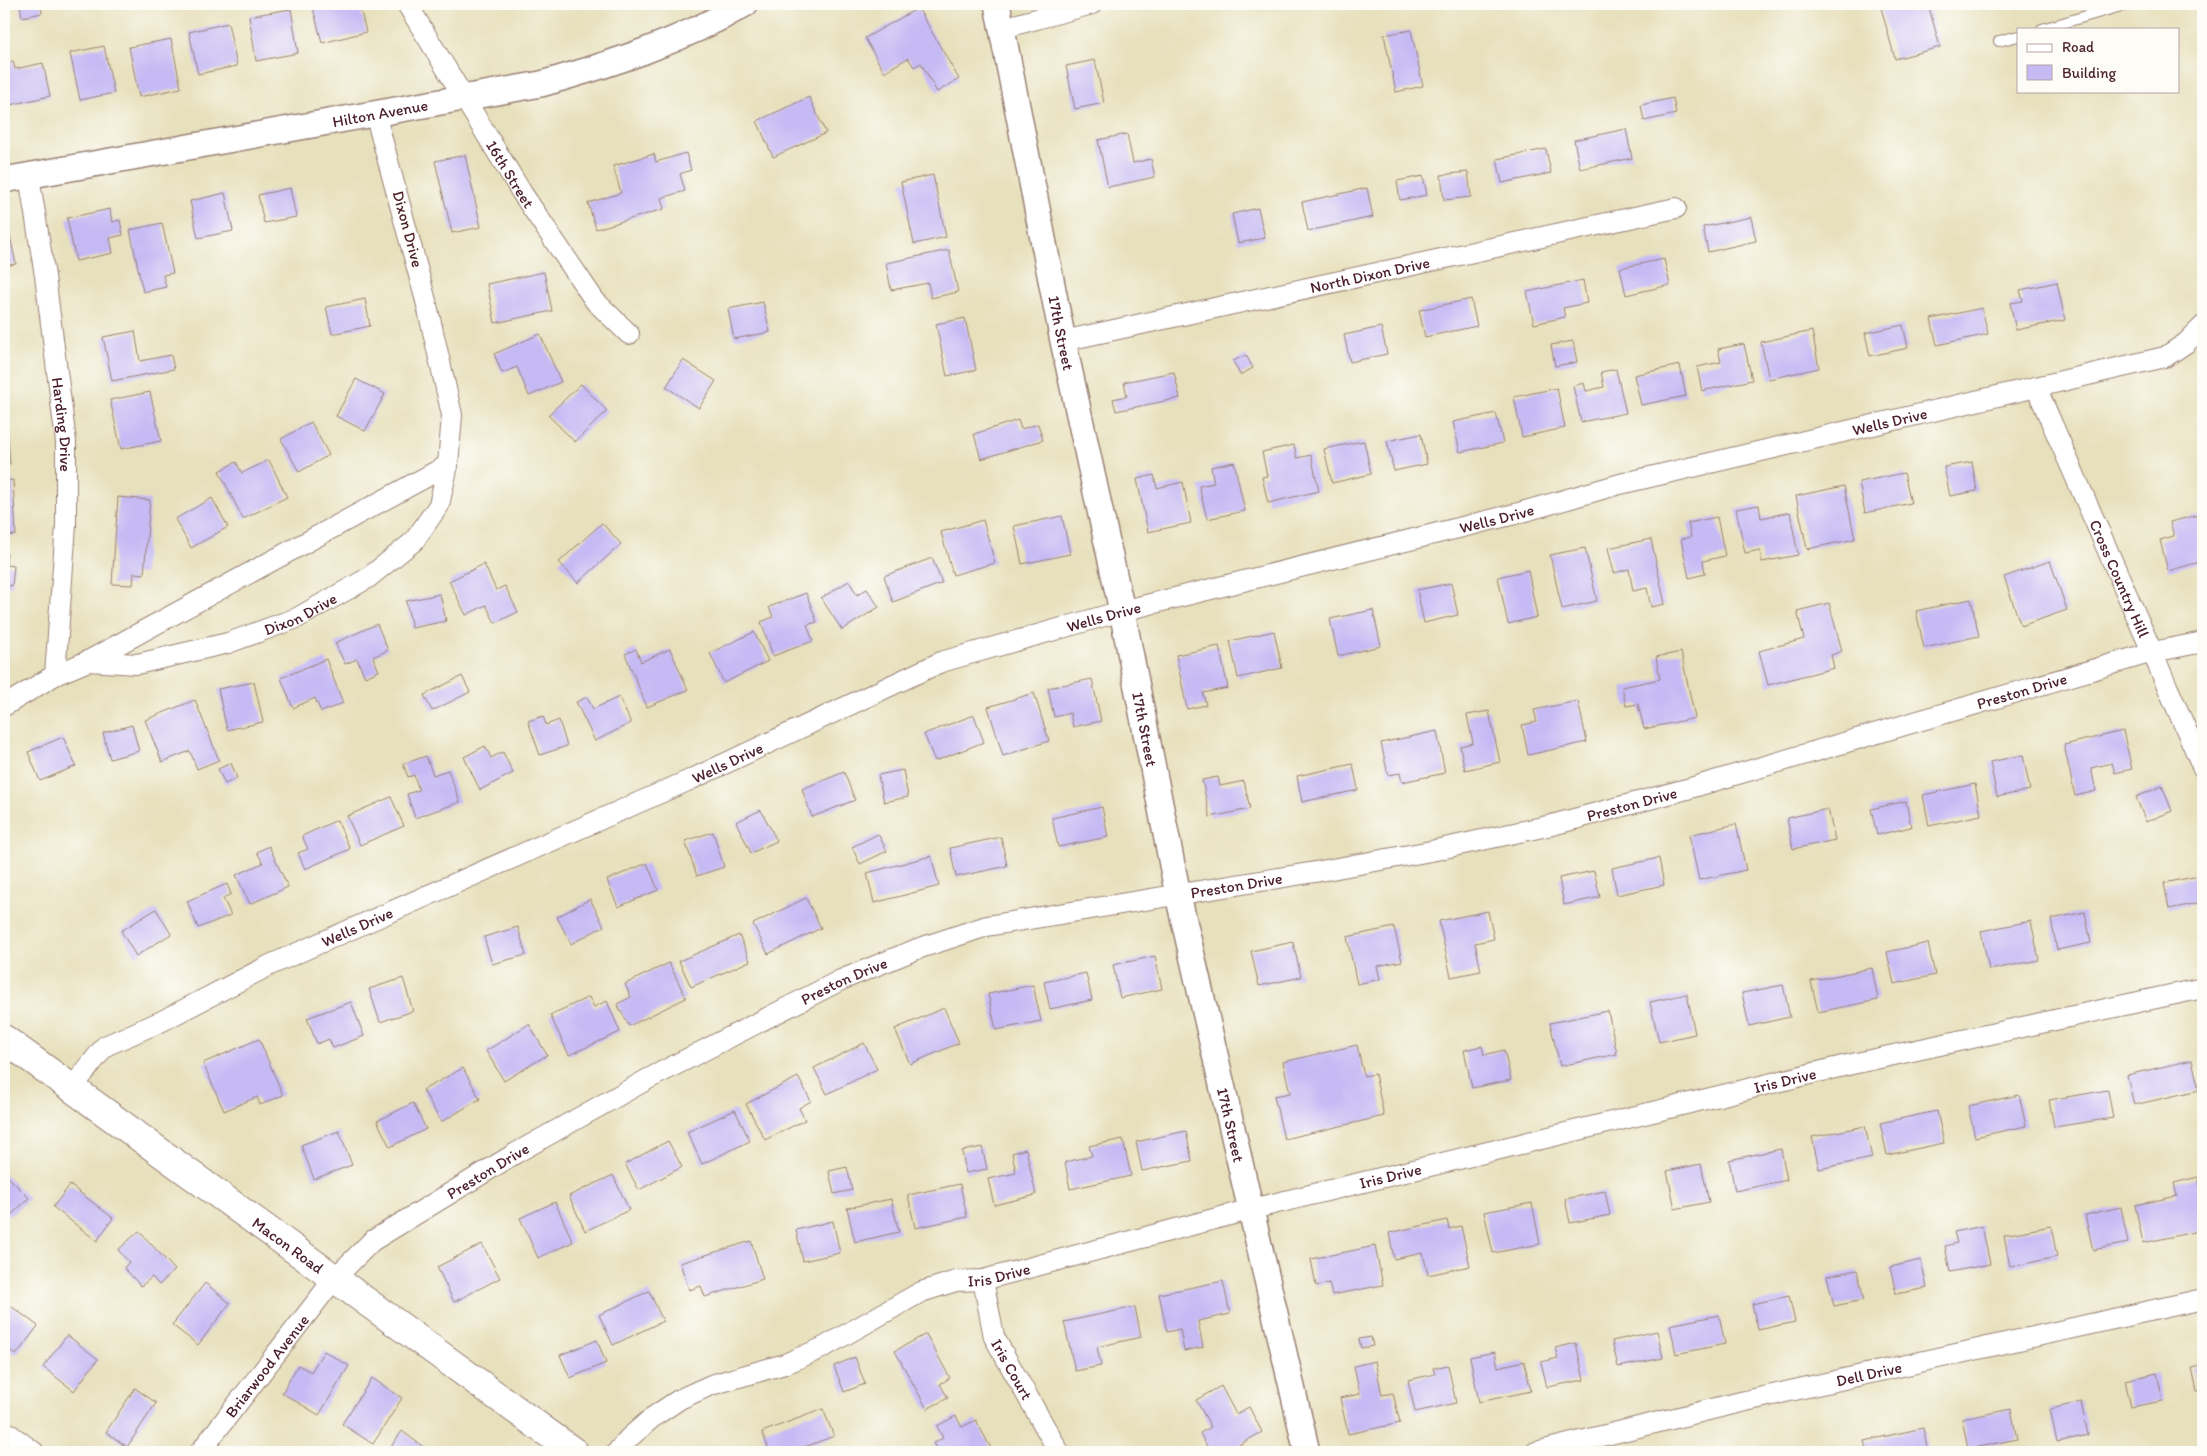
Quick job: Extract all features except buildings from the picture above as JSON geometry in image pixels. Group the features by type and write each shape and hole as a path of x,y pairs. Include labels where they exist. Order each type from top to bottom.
{"main road":[{"name":"Macon Road","path":"4,1039 73,1087 574,1452"}],"street":[{"name":"16th Street","path":"407,4 522,193 595,301 629,334"},
{"name":"Hilton Avenue","path":"4,180 541,84 594,69 713,23 746,4"},
{"name":"17th Street","path":"997,4 1063,340 1122,611 1178,895 1307,1452"},
{"path":"1003,28 1092,4"},
{"name":"Dixon Drive","path":"88,661 136,664 228,644 297,618 368,578 414,541 439,505 448,465 452,416 426,301 376,113"},
{"name":"Harding Drive","path":"29,176 45,276 66,442 66,526 55,675"},
{"name":"North Dixon Drive","path":"1063,340 1676,208"},
{"name":"Wells Drive","path":"73,1087 105,1046 162,1021 270,965 692,779 941,662 1122,611 1516,514 1620,484 2165,357 2186,343 2203,326"},
{"name":"Cross Country Hill","path":"2036,387 2203,768"},
{"name":"Dixon Drive","path":"4,706 55,675 88,661 448,465"},
{"name":"Preston Drive","path":"334,1279 372,1241 516,1153 648,1079 842,980 917,949 987,926 1431,851 1552,825 1687,789 2153,652 2203,642"},
{"name":"Iris Drive","path":"617,1452 629,1438 653,1417 680,1399 711,1386 785,1364 822,1348 921,1292 956,1281 983,1280 1252,1210 1843,1066 2203,988"},
{"name":"Briarwood Avenue","path":"200,1452 334,1279"},
{"name":"Iris Court","path":"983,1280 994,1337 1059,1452"},
{"name":"Dell Drive","path":"1536,1452 1741,1402 2203,1299"},
{"path":"4,1430 34,1452"}],"lane":[{"path":"2045,28 2128,4"},
{"path":"1999,41 2017,36"}]}
